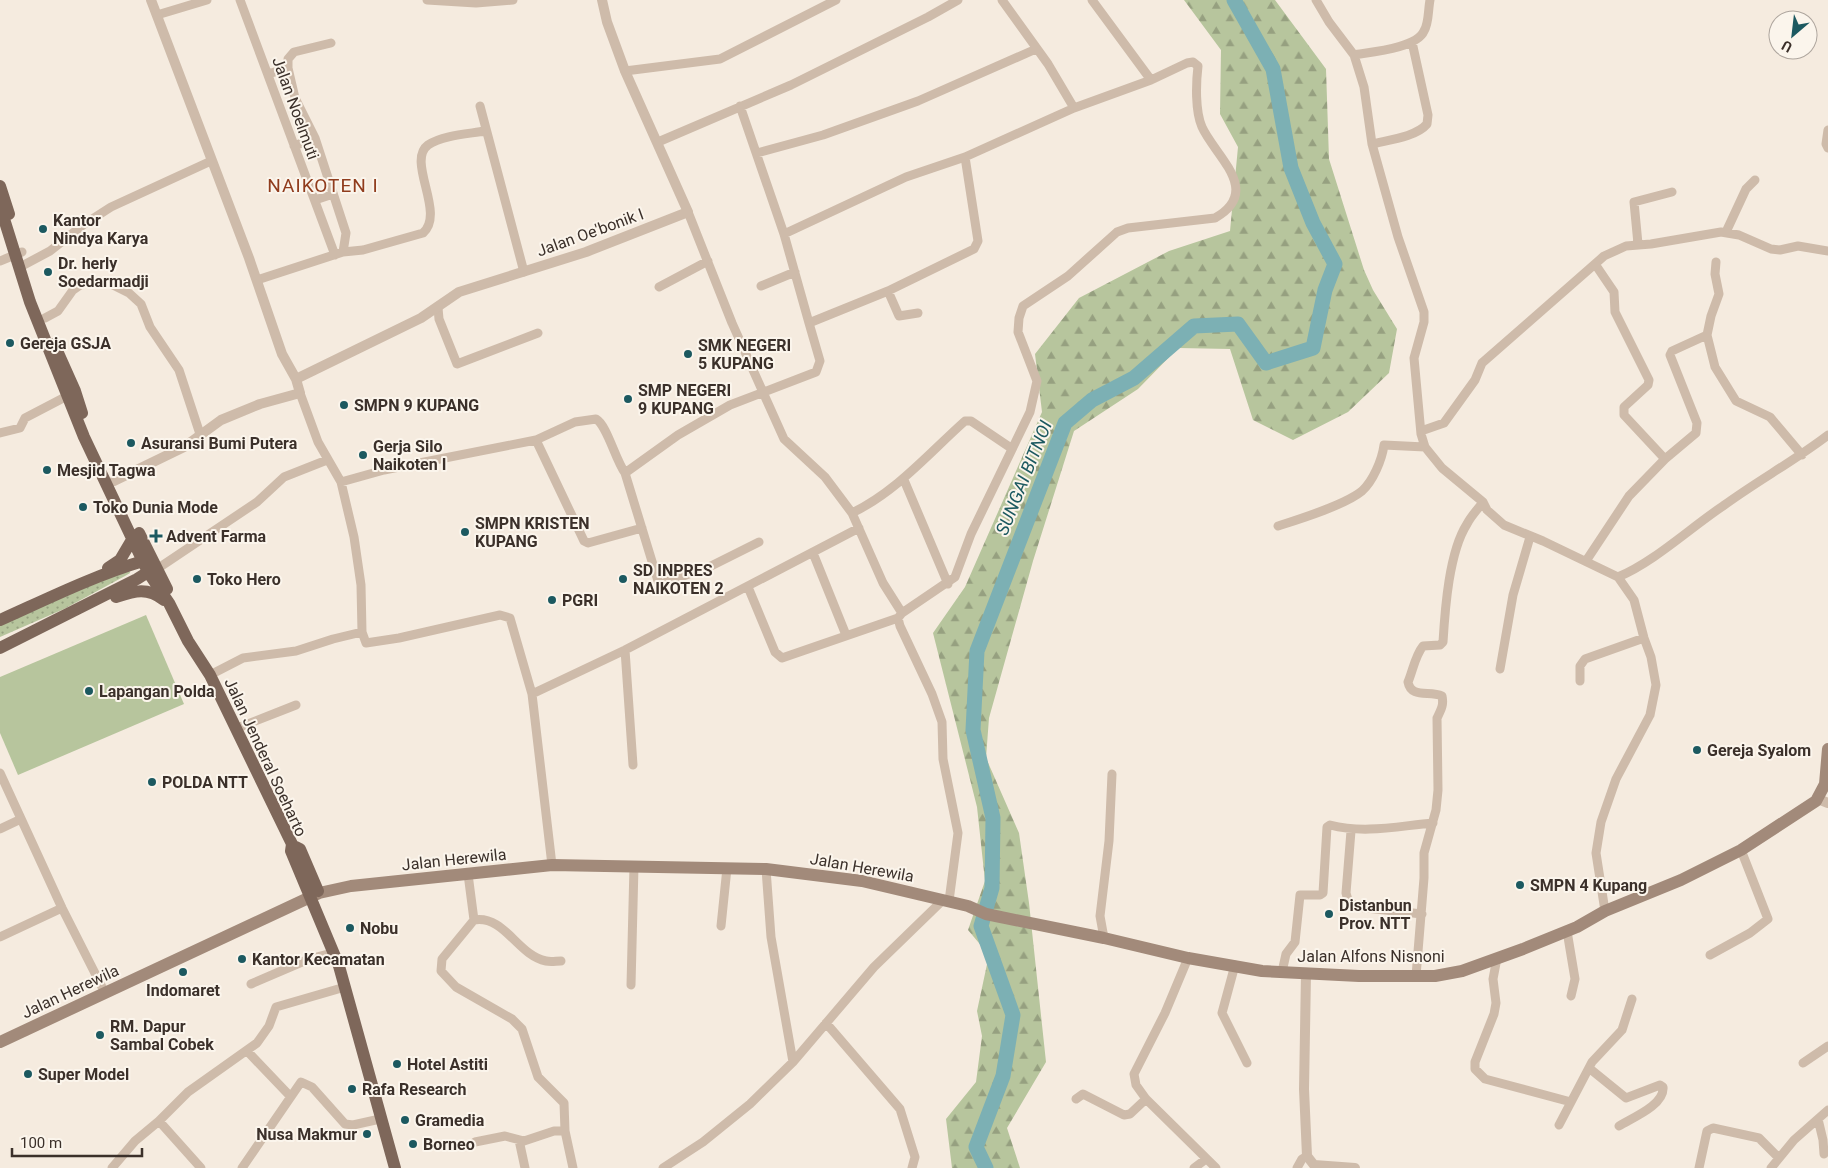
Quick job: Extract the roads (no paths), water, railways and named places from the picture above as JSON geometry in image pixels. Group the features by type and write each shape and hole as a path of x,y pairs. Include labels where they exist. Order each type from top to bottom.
{"main road":[{"name":"Jalan Jenderal Soeharto","path":"0,186 21,260 30,302 150,567 170,598 210,675 292,844 300,849 315,894"},
{"name":"Jalan Jenderal Soeharto","path":"0,206 45,318 71,394 114,481 138,540"},
{"path":"0,620 77,585 120,560 138,540"},
{"path":"77,585 150,567"},
{"path":"0,648 84,608 150,567"},
{"path":"84,608 138,590 170,598"},
{"name":"Jalan Alfons Nisnoni","path":"968,906 986,914 1104,938 1188,958 1282,972 1416,976 1462,971 1567,931 1605,911 1681,880 1741,850 1823,801 1828,748"},
{"name":"Jalan Herewila","path":"0,1042 315,894 351,886 552,865 766,869 862,881 968,906"},
{"path":"315,894 332,953 339,966 395,1168"},
{"path":"315,894 340,955 339,966"}],"street":[{"path":"151,0 257,280 282,354 296,379 311,426 327,460 341,482 354,536 361,585 362,632 366,643 507,615 516,636 532,694 552,865"},
{"path":"157,15 207,0"},
{"name":"Jalan Noelmuti","path":"240,0 315,200 339,254"},
{"path":"428,0 476,3 513,0"},
{"path":"602,0 607,22 639,107 658,142 732,323 786,443 816,467 852,513 900,616 942,722 943,759 958,833 946,900 874,967 793,1062 730,1122 674,1165 663,1168"},
{"path":"625,71 720,59 836,0"},
{"path":"658,142 791,85 947,2 958,0"},
{"path":"1002,0 1074,108"},
{"path":"1092,0 1150,80"},
{"path":"1316,0 1329,22 1354,55 1364,86 1372,144 1398,237 1424,312 1424,322 1414,358 1421,431 1425,447 1442,468 1483,502 1487,510 1504,525 1618,577 1634,600 1644,638 1655,668 1655,695 1647,724 1616,779 1601,822 1596,853 1605,911"},
{"path":"1354,55 1412,42 1421,36 1425,29 1430,0"},
{"path":"331,42 294,52 288,59 288,68 295,98 315,138 346,233 339,254"},
{"path":"1372,144 1412,133 1427,124 1428,114 1412,42"},
{"path":"757,154 823,135 918,101 1036,49"},
{"path":"748,587 775,652 782,658 900,616 948,584 955,577 971,534 1030,412 1037,385 1018,332 1019,318 1023,306 1068,276 1117,232 1128,228 1215,218 1224,213 1231,204 1235,182 1230,168 1213,145 1200,121 1196,87 1196,63 1187,62 1150,80 1074,108 965,157 906,177 784,234"},
{"path":"268,74 288,68"},
{"path":"480,106 485,131 524,272"},
{"path":"625,473 703,420 764,391 816,372 820,361 784,234 740,106"},
{"path":"1828,130 1826,144 1828,148"},
{"path":"257,280 339,254 363,250 423,233 429,227 431,214 424,180 423,150 432,143 485,131"},
{"path":"294,146 315,138"},
{"path":"809,323 888,291 964,255 977,245 978,241 965,157"},
{"path":"0,261 21,260 50,251 83,225 111,207 211,161"},
{"path":"1726,232 1746,189 1756,180"},
{"path":"1638,244 1634,202 1672,192"},
{"path":"315,200 333,194"},
{"name":"Jalan Oe'bonik I","path":"296,379 438,308 459,292 586,252 688,212"},
{"path":"1421,431 1444,423 1475,380 1482,363 1604,256 1621,248 1714,232 1726,232 1780,250 1798,246 1828,251"},
{"path":"659,286 708,261"},
{"path":"1716,262 1715,274 1719,294 1707,335 1711,359 1732,397 1741,404 1770,417 1802,455"},
{"path":"1595,264 1614,292 1615,312 1650,380 1648,386 1624,407 1624,414 1665,459"},
{"path":"762,286 795,272"},
{"path":"45,318 58,311 73,290 83,283 99,281 109,283 129,293 141,304 150,327 179,370 200,434"},
{"path":"888,291 899,316 918,313"},
{"path":"438,308 440,319 457,364 538,333"},
{"path":"1586,561 1629,496 1665,459 1697,431 1692,410 1670,358 1671,353 1707,335"},
{"path":"114,481 170,454 221,420 239,412 300,393"},
{"path":"0,433 20,428 25,418 71,394"},
{"path":"341,482 384,470 536,440 575,422 592,418 603,424 614,454 625,473 658,581 661,584 710,566 759,542"},
{"path":"852,513 879,499 904,480 965,420 971,421 1011,448"},
{"path":"1618,577 1636,569 1724,505 1802,455 1828,435"},
{"path":"536,440 584,541 588,543 642,528"},
{"path":"1278,526 1305,517 1363,490 1379,465 1384,445 1425,447"},
{"path":"150,567 257,502 284,477 327,460"},
{"path":"904,480 948,584"},
{"path":"1416,976 1422,914 1424,853 1433,823 1438,790 1437,718 1442,709 1443,701 1442,696 1438,694 1418,694 1411,690 1408,682 1415,668 1418,653 1424,646 1440,645 1443,642 1448,587 1457,550 1467,524 1483,502"},
{"path":"532,694 625,650 859,528"},
{"path":"1500,668 1513,595 1530,536"},
{"path":"813,553 846,635"},
{"path":"210,675 237,660 296,651 362,632"},
{"path":"1580,681 1580,666 1586,659 1644,638"},
{"path":"625,650 633,765"},
{"path":"235,729 296,705"},
{"path":"0,773 41,857 62,908 105,993"},
{"path":"1104,938 1100,916 1108,841 1112,774"},
{"path":"0,829 21,819"},
{"path":"1282,972 1286,954 1295,942 1300,895 1320,895 1323,893 1327,827 1330,825 1351,831 1433,823"},
{"path":"1351,831 1346,893 1351,904 1357,907 1422,914"},
{"path":"1710,955 1750,933 1768,919 1741,850"},
{"path":"631,985 634,866"},
{"path":"721,926 727,868"},
{"path":"766,869 771,937 793,1062"},
{"path":"468,874 474,920"},
{"path":"0,937 62,908"},
{"path":"561,961 541,960 511,938 493,921 485,918 474,920 442,959 440,967 441,971 456,987 512,1019 522,1029 538,1077 564,1104 565,1131 573,1168"},
{"path":"1567,931 1575,980 1571,996"},
{"path":"251,984 308,958 332,953"},
{"path":"1188,958 1162,1020 1134,1074 1136,1085 1146,1099 1216,1168"},
{"path":"1497,958 1493,979 1496,1003 1494,1014 1475,1062 1475,1069 1485,1079 1571,1102"},
{"path":"1235,965 1222,1013 1247,1064"},
{"path":"1306,974 1304,1089 1307,1156 1314,1165 1354,1168"},
{"path":"112,1168 135,1141 159,1121 188,1092 248,1052 262,1037 276,1008 345,987"},
{"path":"1559,1125 1589,1068 1622,1030 1632,999"},
{"path":"826,1023 900,1109 914,1153 915,1160 912,1168"},
{"path":"1803,1063 1828,1046"},
{"path":"248,1052 290,1096"},
{"path":"1589,1068 1626,1098 1660,1084 1664,1087 1664,1091 1656,1102 1619,1126"},
{"path":"242,1168 298,1083 304,1082 312,1086 345,1124 353,1125 380,1119"},
{"path":"1076,1099 1083,1094 1124,1115 1130,1114 1146,1099"},
{"path":"1771,1168 1794,1140 1828,1110"},
{"path":"1818,1118 1824,1154"},
{"path":"159,1121 201,1168"},
{"path":"1699,1168 1707,1131 1713,1128 1759,1138 1779,1158"},
{"path":"476,1142 505,1136 519,1140 565,1131"},
{"path":"519,1140 525,1168"},
{"path":"1297,1168 1302,1159 1307,1156"},
{"path":"1194,1168 1206,1159"}],"waterway":[{"name":"SUNGAI BITNOI","path":"986,1168 976,1147 1003,1076 1013,1015 981,926 992,888 993,818 973,730 977,651 1065,423 1092,400 1134,378 1194,326 1238,324 1266,363 1313,348 1325,290 1335,264 1313,223 1291,168 1273,69 1234,0"}],"place":[{"name":"Kantor Nindya Karya","path":"43,229"},
{"name":"Dr. herly Soedarmadji","path":"48,272"},
{"name":"Gereja GSJA","path":"10,343"},
{"name":"SMK NEGERI 5 KUPANG","path":"688,354"},
{"name":"SMP NEGERI 9 KUPANG","path":"628,399"},
{"name":"SMPN 9 KUPANG","path":"344,405"},
{"name":"Asuransi Bumi Putera","path":"131,443"},
{"name":"Gerja Silo Naikoten I","path":"363,455"},
{"name":"Mesjid Tagwa","path":"47,470"},
{"name":"Toko Dunia Mode","path":"83,507"},
{"name":"SMPN KRISTEN KUPANG","path":"465,532"},
{"name":"Advent Farma","path":"156,536"},
{"name":"Toko Hero","path":"197,579"},
{"name":"SD INPRES NAIKOTEN 2","path":"623,579"},
{"name":"PGRI","path":"552,600"},
{"name":"Lapangan Polda","path":"89,691"},
{"name":"Gereja Syalom","path":"1697,750"},
{"name":"POLDA NTT","path":"152,782"},
{"name":"SMPN 4 Kupang","path":"1520,885"},
{"name":"Distanbun Prov. NTT","path":"1329,914"},
{"name":"Nobu","path":"350,928"},
{"name":"Kantor Kecamatan","path":"242,959"},
{"name":"Indomaret","path":"183,972"},
{"name":"RM. Dapur Sambal Cobek","path":"100,1035"},
{"name":"Hotel Astiti","path":"397,1064"},
{"name":"Super Model","path":"28,1074"},
{"name":"Rafa Research","path":"352,1089"},
{"name":"Gramedia","path":"405,1120"},
{"name":"Nusa Makmur","path":"367,1134"},
{"name":"Borneo","path":"413,1144"}],"district":[{"name":"NAIKOTEN I","path":"323,185"}]}
